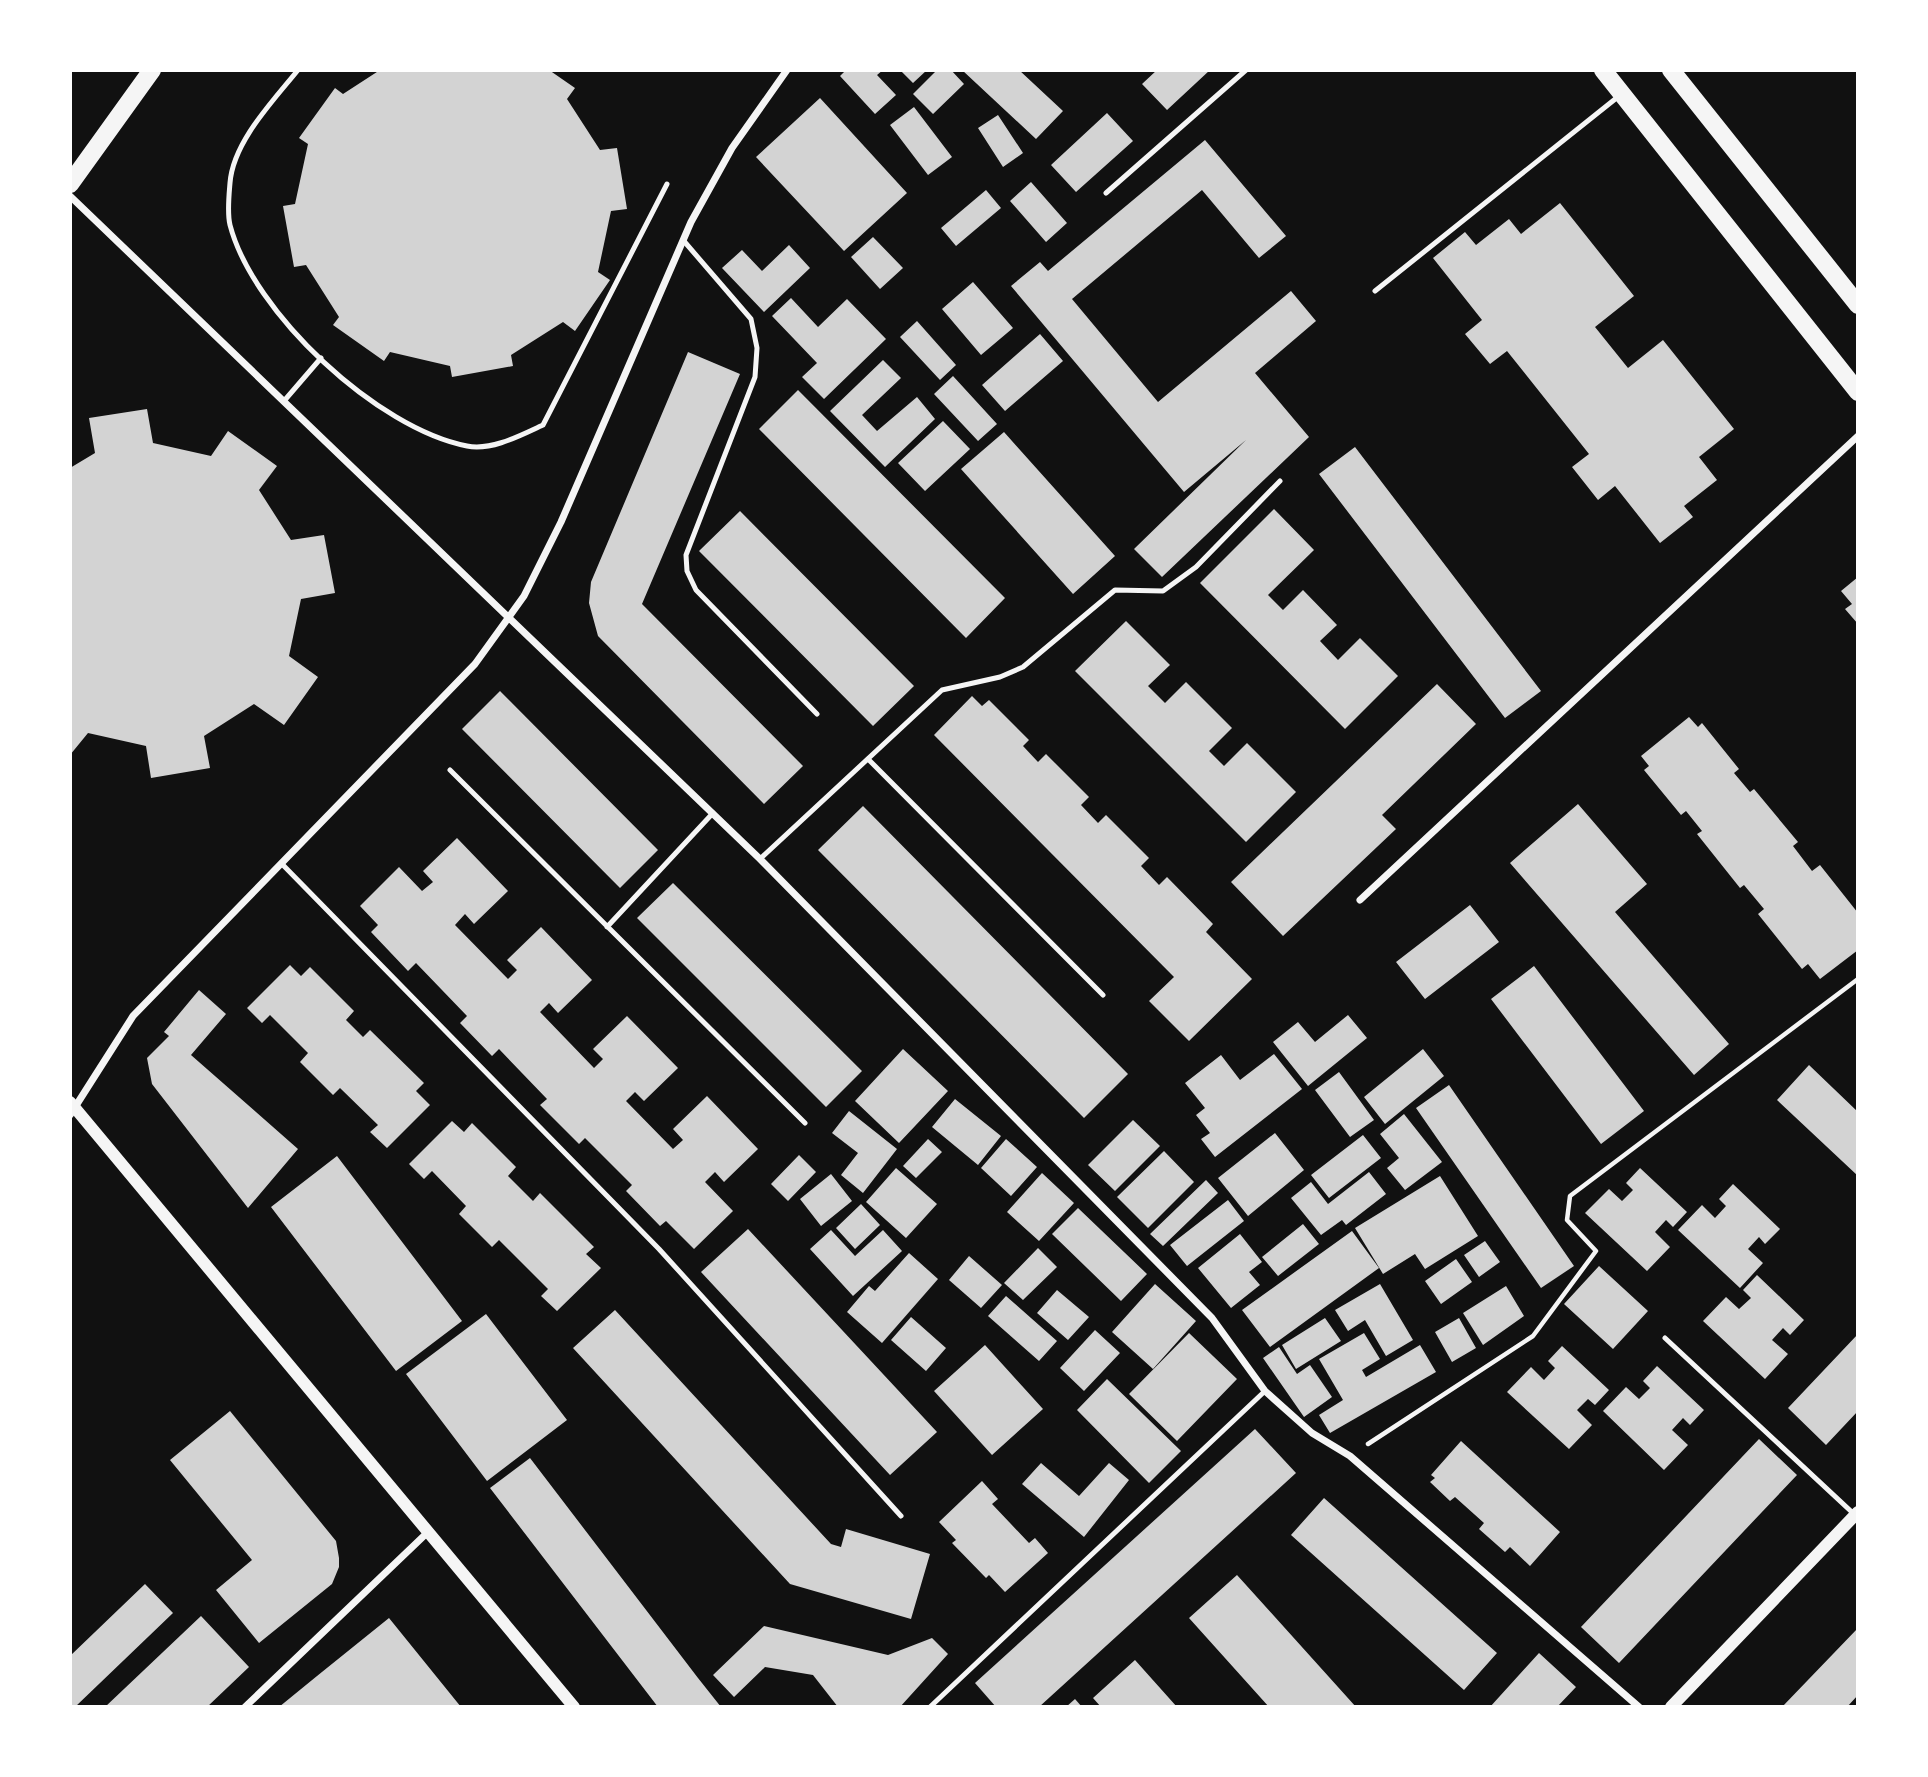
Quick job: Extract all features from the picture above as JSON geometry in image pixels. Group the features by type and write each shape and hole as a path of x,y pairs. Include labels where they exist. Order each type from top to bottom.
{"main road":[{"path":"70,184 152,70"},
{"path":"1603,70 1858,392"},
{"path":"1671,70 1858,305"}],"street":[{"path":"574,1707 72,1108 133,1016 475,664 524,596 561,522 683,240 733,148 787,70"},
{"path":"70,196 760,859 1212,1318 1265,1391 1312,1433 1350,1456 1639,1707"},
{"path":"1360,900 1858,436"},
{"path":"1671,1707 1857,1513"},
{"path":"245,1707 429,1531"}],"lane":[{"path":"298,70 248,133 230,179 229,224 260,292 301,341 400,419 431,436 470,447 509,440 543,425 667,184"},
{"path":"1107,193 1246,70"},
{"path":"1376,291 1622,94"},
{"path":"683,240 751,319 757,348 755,377 686,555 687,571 696,590 817,714"},
{"path":"284,401 321,358"},
{"path":"760,859 942,690 1000,677 1023,667 1115,590 1163,591 1196,567 1280,481"},
{"path":"868,759 1103,995"},
{"path":"450,770 805,1123"},
{"path":"607,926 713,813"},
{"path":"281,863 659,1250 901,1516"},
{"path":"1665,1338 1857,1513"},
{"path":"930,1707 1265,1391"}],"path":[{"path":"1350,1456 1533,1336 1596,1251 1567,1220 1570,1196 1858,979"}],"building":[{"path":"380,70 549,70 575,88 567,99 600,150 617,148 627,209 611,211 598,272 610,280 575,331 563,322 511,355 513,366 452,377 450,366 390,352 384,361 333,325 339,317 306,265 294,267 283,206 295,204 308,144 299,138 335,88 343,94"},
{"path":"846,70 883,70 877,75 896,95 875,114 840,76"},
{"path":"900,70 927,70 913,83"},
{"path":"937,70 951,70 964,84 933,114 913,94"},
{"path":"962,70 1019,70 1063,111 1036,139"},
{"path":"1157,70 1210,70 1167,110 1142,84"},
{"path":"820,98 907,193 844,251 756,157"},
{"path":"914,107 952,157 928,175 890,125"},
{"path":"1107,113 1133,141 1076,192 1051,165"},
{"path":"998,115 1023,153 1003,167 978,128"},
{"path":"1205,140 1286,236 1259,258 1202,190 1072,299 1158,402 1291,291 1316,321 1255,373 1309,437 1162,577 1134,549 1246,440 1184,492 1011,286 1040,262 1048,271"},
{"path":"1031,182 1067,223 1046,242 1010,201"},
{"path":"986,190 1001,208 956,246 941,228"},
{"path":"1560,203 1634,296 1595,327 1628,368 1663,340 1734,429 1699,457 1717,480 1684,506 1693,517 1660,543 1615,486 1598,500 1572,467 1589,454 1507,351 1490,364 1465,334 1482,320 1433,258 1465,232 1476,245 1509,219 1521,234"},
{"path":"873,237 903,268 880,289 851,257"},
{"path":"789,245 810,268 764,312 722,268 742,250 762,271"},
{"path":"973,282 1013,328 981,355 942,309"},
{"path":"791,298 818,327 847,299 886,339 824,399 802,377 817,363 772,316"},
{"path":"917,321 956,365 940,380 900,337"},
{"path":"1040,334 1063,361 1005,411 982,385"},
{"path":"688,352 740,374 642,604 803,766 764,804 598,636 589,603 591,582"},
{"path":"883,360 901,378 862,415 877,431 917,397 935,419 885,467 830,411"},
{"path":"953,376 997,424 978,441 934,394"},
{"path":"798,390 1005,598 966,638 759,429"},
{"path":"147,409 153,443 211,456 228,431 277,466 259,490 291,540 324,535 335,593 301,599 289,656 318,677 284,725 254,704 204,736 210,768 151,778 146,746 88,733 70,755 70,468 95,453 89,418"},
{"path":"943,421 970,449 925,491 898,463"},
{"path":"1004,432 1115,556 1073,594 961,469"},
{"path":"1355,447 1541,691 1505,718 1319,474"},
{"path":"1274,509 1314,550 1268,595 1283,610 1303,590 1337,625 1320,641 1338,660 1360,638 1398,676 1345,729 1200,583"},
{"path":"740,511 914,686 873,726 699,551"},
{"path":"1858,577 1858,624 1845,609 1852,604 1841,591"},
{"path":"1126,621 1170,665 1148,686 1165,703 1186,682 1232,728 1209,751 1224,766 1247,743 1296,792 1246,842 1075,671"},
{"path":"1437,684 1476,724 1382,815 1396,829 1283,936 1231,882"},
{"path":"500,691 658,850 620,888 462,729"},
{"path":"972,696 982,706 989,700 1029,740 1023,746 1038,762 1046,754 1089,797 1081,805 1098,823 1106,815 1149,858 1141,866 1159,885 1167,877 1213,924 1206,932 1252,979 1189,1041 1149,1001 1174,977 934,735"},
{"path":"1689,717 1698,727 1702,723 1739,769 1734,773 1750,792 1754,789 1798,842 1793,846 1812,871 1820,865 1858,913 1858,950 1820,979 1808,964 1802,969 1758,914 1764,909 1744,885 1740,888 1697,834 1702,831 1686,811 1681,815 1644,770 1649,766 1641,756"},
{"path":"1578,804 1647,884 1615,912 1729,1044 1694,1075 1510,863"},
{"path":"863,806 1128,1074 1084,1118 818,850"},
{"path":"457,838 508,891 474,924 465,914 455,925 508,979 517,970 507,960 541,927 592,980 558,1013 549,1003 540,1012 594,1068 603,1059 593,1049 627,1016 678,1068 644,1101 635,1092 626,1101 673,1149 683,1140 673,1129 707,1096 758,1149 724,1182 715,1172 705,1182 733,1211 694,1249 666,1221 660,1226 626,1191 632,1185 585,1138 579,1144 540,1105 547,1099 499,1049 492,1056 460,1023 467,1016 416,963 408,971 371,932 378,925 360,906 399,867 422,891 433,882 423,871"},
{"path":"673,883 862,1071 826,1107 637,918"},
{"path":"1470,905 1499,942 1425,999 1396,962"},
{"path":"290,965 301,976 310,967 354,1011 346,1020 363,1037 370,1030 424,1083 416,1091 430,1105 387,1148 370,1132 378,1125 340,1088 333,1095 300,1062 308,1053 270,1015 262,1023 247,1008"},
{"path":"1534,966 1644,1111 1601,1144 1491,999"},
{"path":"199,990 226,1014 191,1055 298,1149 248,1208 152,1084 147,1058 169,1036 164,1032"},
{"path":"1348,1015 1367,1038 1308,1086 1273,1042 1298,1022 1315,1042"},
{"path":"903,1049 948,1091 899,1143 855,1101"},
{"path":"1423,1049 1444,1076 1385,1124 1364,1097"},
{"path":"1274,1054 1302,1089 1215,1157 1201,1139 1210,1133 1196,1115 1205,1108 1185,1083 1221,1055 1240,1080"},
{"path":"1809,1065 1858,1112 1858,1176 1777,1100"},
{"path":"1339,1072 1374,1120 1350,1137 1315,1090"},
{"path":"1449,1085 1574,1266 1541,1288 1416,1108"},
{"path":"955,1099 1001,1136 978,1165 932,1127"},
{"path":"849,1111 897,1149 863,1193 841,1175 858,1153 832,1133"},
{"path":"1404,1114 1442,1162 1405,1190 1387,1168 1399,1158 1380,1134"},
{"path":"1133,1120 1160,1146 1115,1191 1088,1165"},
{"path":"452,1121 464,1132 472,1123 516,1167 508,1176 533,1201 540,1193 594,1247 586,1254 601,1268 557,1311 541,1296 548,1289 499,1240 492,1247 459,1214 466,1206 432,1171 424,1179 409,1164"},
{"path":"1275,1133 1304,1170 1248,1216 1218,1178"},
{"path":"1363,1135 1381,1158 1329,1198 1311,1175"},
{"path":"928,1139 942,1152 916,1178 903,1166"},
{"path":"1006,1139 1037,1167 1011,1196 981,1168"},
{"path":"1164,1151 1194,1182 1148,1228 1117,1197"},
{"path":"799,1155 816,1172 788,1201 771,1184"},
{"path":"337,1156 462,1321 396,1371 271,1207"},
{"path":"896,1168 937,1204 906,1238 866,1202"},
{"path":"1640,1168 1687,1212 1673,1227 1666,1220 1655,1232 1670,1247 1647,1271 1585,1213 1609,1189 1622,1201 1633,1190 1626,1183"},
{"path":"1369,1172 1386,1194 1346,1225 1342,1220 1321,1235 1291,1198 1311,1182 1328,1204"},
{"path":"1042,1173 1074,1203 1039,1241 1007,1212"},
{"path":"831,1174 852,1201 821,1226 800,1199"},
{"path":"1440,1176 1478,1236 1425,1269 1415,1254 1383,1274 1355,1228"},
{"path":"1206,1180 1218,1193 1163,1246 1150,1234"},
{"path":"1733,1184 1780,1229 1765,1244 1759,1237 1748,1249 1763,1263 1740,1288 1678,1230 1702,1205 1715,1218 1726,1206 1719,1199"},
{"path":"1228,1200 1244,1221 1187,1266 1170,1245"},
{"path":"861,1204 880,1225 855,1249 836,1228"},
{"path":"1078,1208 1147,1274 1121,1301 1052,1234"},
{"path":"1303,1224 1319,1244 1278,1276 1262,1257"},
{"path":"748,1229 937,1432 890,1475 701,1272"},
{"path":"831,1230 855,1256 883,1230 902,1251 853,1296 810,1249"},
{"path":"1352,1231 1379,1268 1270,1347 1242,1310"},
{"path":"1240,1234 1262,1262 1249,1272 1260,1285 1231,1308 1198,1268"},
{"path":"1485,1241 1500,1262 1479,1277 1464,1255"},
{"path":"1038,1248 1057,1267 1023,1300 1004,1283"},
{"path":"909,1253 938,1279 882,1343 847,1312 869,1286 875,1291"},
{"path":"969,1256 1002,1285 981,1308 949,1280"},
{"path":"1456,1259 1472,1282 1441,1304 1425,1281"},
{"path":"1599,1266 1648,1311 1613,1349 1564,1304"},
{"path":"1757,1275 1804,1320 1790,1335 1783,1328 1772,1340 1788,1354 1765,1379 1703,1321 1726,1297 1739,1309 1751,1298 1743,1290"},
{"path":"1155,1284 1196,1321 1153,1369 1112,1332"},
{"path":"1380,1284 1413,1340 1386,1356 1365,1320 1348,1331 1335,1310"},
{"path":"1506,1286 1524,1316 1483,1345 1463,1313"},
{"path":"1057,1290 1089,1317 1068,1340 1037,1313"},
{"path":"1006,1296 1057,1341 1039,1361 988,1316"},
{"path":"615,1310 831,1544 841,1547 846,1529 930,1554 911,1619 790,1584 573,1348"},
{"path":"486,1314 567,1420 487,1481 406,1374"},
{"path":"911,1317 946,1348 926,1371 891,1340"},
{"path":"1325,1318 1341,1341 1296,1369 1282,1345"},
{"path":"1459,1318 1476,1348 1452,1362 1435,1332"},
{"path":"1095,1330 1120,1353 1084,1391 1060,1368"},
{"path":"1189,1333 1237,1379 1177,1441 1129,1394"},
{"path":"1364,1333 1380,1359 1362,1370 1366,1377 1420,1345 1436,1372 1330,1433 1319,1415 1343,1400 1319,1359"},
{"path":"1858,1334 1858,1411 1826,1445 1788,1408"},
{"path":"985,1345 1043,1409 992,1455 934,1391"},
{"path":"1562,1346 1609,1390 1595,1405 1588,1399 1577,1410 1592,1425 1569,1449 1507,1392 1531,1367 1544,1380 1555,1368 1548,1361"},
{"path":"1279,1347 1297,1374 1310,1365 1332,1397 1304,1417 1263,1358"},
{"path":"1657,1366 1704,1410 1690,1425 1683,1418 1672,1430 1688,1445 1664,1470 1603,1411 1626,1387 1639,1399 1650,1388 1643,1381"},
{"path":"1107,1379 1181,1451 1149,1483 1077,1410"},
{"path":"230,1411 336,1541 339,1558 339,1567 332,1584 259,1643 216,1590 252,1560 170,1460"},
{"path":"1255,1429 1296,1473 1039,1707 996,1707 975,1683"},
{"path":"1759,1439 1797,1475 1619,1663 1581,1627"},
{"path":"1461,1441 1560,1532 1530,1566 1510,1547 1505,1552 1479,1529 1484,1523 1455,1497 1450,1501 1430,1482 1435,1478 1431,1475"},
{"path":"530,1458 721,1707 658,1707 490,1488"},
{"path":"1041,1463 1079,1496 1109,1463 1129,1480 1084,1537 1022,1484"},
{"path":"982,1481 998,1499 992,1504 1029,1543 1035,1538 1048,1553 1005,1592 989,1575 986,1578 952,1543 956,1540 939,1522"},
{"path":"1324,1498 1497,1653 1464,1690 1291,1535"},
{"path":"1237,1575 1356,1707 1269,1707 1189,1618"},
{"path":"145,1584 173,1613 75,1707 70,1707 70,1656"},
{"path":"201,1616 249,1667 207,1707 105,1707"},
{"path":"389,1618 461,1707 279,1707 317,1676"},
{"path":"764,1626 888,1655 932,1638 948,1654 900,1707 838,1707 813,1675 765,1667 734,1697 713,1675"},
{"path":"1858,1628 1858,1695 1847,1707 1782,1707"},
{"path":"1539,1653 1576,1687 1557,1707 1490,1707"},
{"path":"1135,1660 1177,1707 1101,1707 1093,1698"},
{"path":"1075,1699 1082,1707 1066,1707"}]}
